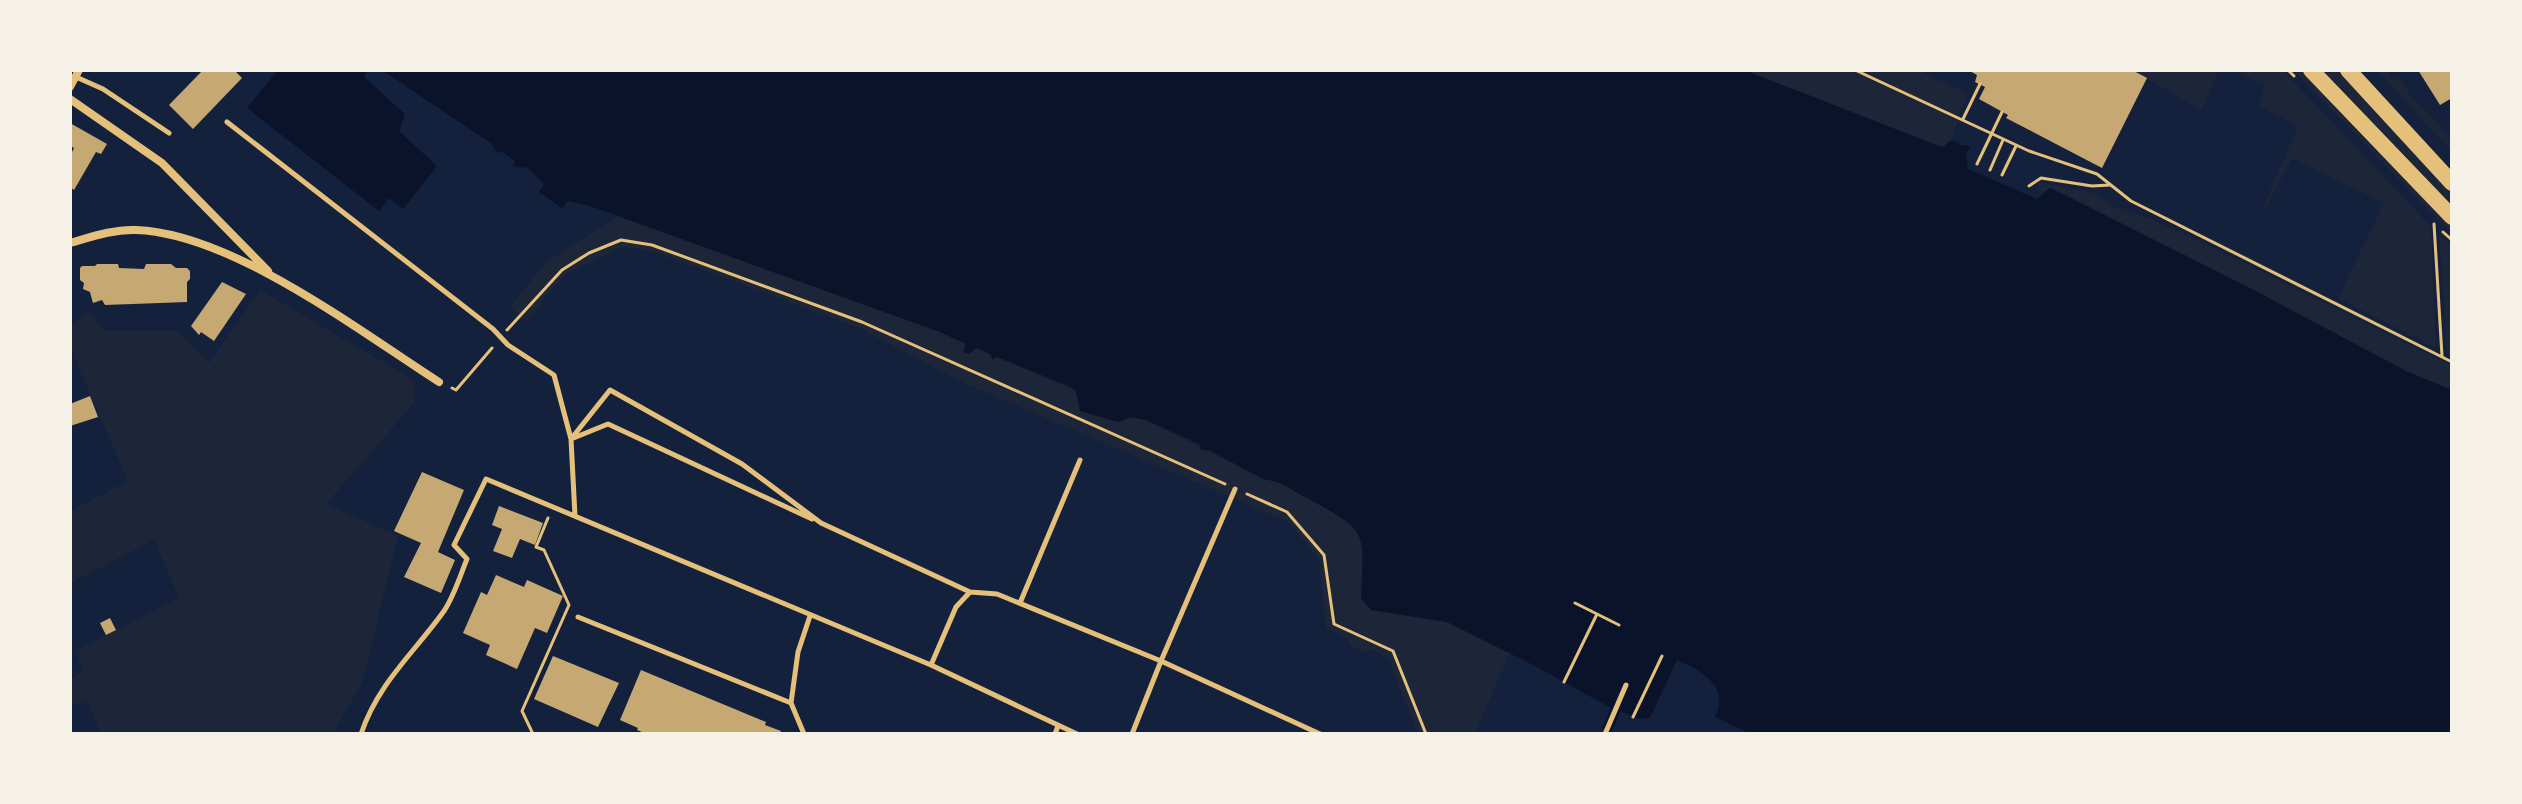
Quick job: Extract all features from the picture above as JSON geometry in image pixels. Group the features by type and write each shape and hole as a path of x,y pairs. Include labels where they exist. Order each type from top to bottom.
{"main road":[{"path":"2311,70 2452,217"},
{"path":"2348,70 2452,183"}],"street":[{"path":"70,87 77,73"},
{"path":"70,99 162,163 274,277"},
{"path":"70,243 102,234 134,230 182,236 274,277 439,382"}],"lane":[{"path":"77,73 169,133"},
{"path":"227,122 502,336 508,345 554,375 571,439 575,516"},
{"path":"571,439 610,390 742,464 821,523"},
{"path":"571,439 608,424 970,592 997,594 1020,603 1161,661 1320,734"},
{"path":"1020,603 1080,460"},
{"path":"361,734 365,720 390,676 446,609 467,559 454,545 486,479 931,665 1077,734"},
{"path":"1132,734 1235,489"},
{"path":"931,665 956,607 970,592"},
{"path":"804,734 791,703 798,652 810,616"},
{"path":"578,617 791,703"},
{"path":"1605,734 1626,685"},
{"path":"1055,734 1058,726"}],"path":[{"path":"1855,70 2017,145 2097,174 2131,201 2452,362"},
{"path":"1963,119 1980,84"},
{"path":"1977,164 2002,112"},
{"path":"1990,170 2004,139"},
{"path":"2002,175 2017,145"},
{"path":"2029,186 2041,178 2092,186 2110,185"},
{"path":"2434,224 2442,357"},
{"path":"439,382 456,390 562,270 589,253 621,240 652,245 862,322 1287,512 1324,555 1334,624 1393,651 1426,734"},
{"path":"533,734 522,711 569,605 544,550 536,547 552,507"},
{"path":"1575,603 1619,625"},
{"path":"1564,682 1597,614"},
{"path":"1633,717 1662,656"}],"shaded area":[{"path":"278,70 368,70 364,77 405,114 399,131 437,166 403,209 389,198 379,211 247,108"},
{"path":"382,70 1744,70 1936,145 1943,147 1955,141 1971,146 1966,153 1968,169 2037,199 2050,188 2057,191 2406,371 2452,390 2452,734 1751,734 1715,717 1719,706 1716,688 1703,674 1677,660 1650,718 1639,719 1621,711 1611,733 1602,728 1611,708 1533,665 1447,622 1371,610 1361,599 1363,558 1358,534 1341,518 1285,486 1265,480 1209,450 1201,450 1199,444 1146,420 1130,417 1118,422 1080,411 1076,391 1071,387 997,357 992,359 991,355 977,348 969,354 963,352 966,344 940,332 590,206 568,201 562,208 539,192 544,184 528,168 513,166 515,161 501,151 497,153 492,144"},
{"path":"1744,70 1918,70 1968,94 1950,141 1943,147"},
{"path":"2132,70 2219,70 2201,110"},
{"path":"2231,70 2283,70 2431,227 2436,348 2338,298 2384,203 2292,158 2266,209 2263,207 2298,126 2258,106 2265,85"},
{"path":"2293,70 2301,70 2452,227 2452,234"},
{"path":"2322,70 2338,70 2452,194 2452,205"},
{"path":"2377,70 2387,70 2394,80 2399,76 2415,101 2445,131 2452,152"},
{"path":"2039,182 2094,193 2118,209 2146,217 2195,239 2452,366 2452,390 2406,371 2057,191 2035,189"},
{"path":"618,216 940,332 966,344 964,352 977,348 1076,391 1081,411 1118,422 1130,417 1146,420 1265,480 1294,489 1345,519 1352,525 1360,541 1362,588 1371,610 1447,622 1510,653 1475,734 1418,734 1388,658 1371,650 1363,652 1350,645 1348,639 1326,628 1319,560 1289,522 964,383 859,328 652,251 622,247 564,275 527,321 510,307 546,262"},
{"path":"2439,234 2452,246 2452,356 2447,354"},
{"path":"260,290 412,379 415,384 414,403 326,504 398,536 362,683 333,734 101,734 86,700 70,706 70,679 84,671 75,651 179,598 154,540 70,583 70,511 128,481 70,348 70,326 89,311 104,331 178,331 209,363"}],"building":[{"path":"203,70 234,70 242,78 193,129 169,105"},
{"path":"1968,70 2132,70 2147,78 2102,168 2006,118 2008,115 1979,99 1985,87 1975,82 1977,75"},
{"path":"2418,70 2452,70 2452,98 2440,105"},
{"path":"70,123 107,144 101,154 96,152 74,190 70,187 70,156 74,148 70,146"},
{"path":"97,264 144,269 146,264 171,264 176,268 187,268 190,279 187,282 187,302 105,305 102,300 93,303 90,292 83,289 80,268"},
{"path":"222,282 246,294 214,341 201,332 199,335 191,326"},
{"path":"90,396 98,417 70,426 70,404"},
{"path":"422,472 464,490 438,552 455,560 441,593 404,577 421,543 394,531"},
{"path":"499,506 543,523 535,545 520,539 512,558 493,551 502,529 492,525"},
{"path":"496,575 524,587 527,580 563,596 547,633 535,628 517,669 486,655 490,645 463,633 481,592 487,595"},
{"path":"110,618 116,630 106,635 100,623"},
{"path":"553,656 619,683 598,727 534,699"},
{"path":"641,670 781,731 779,734 647,734 637,730 620,720"}]}
